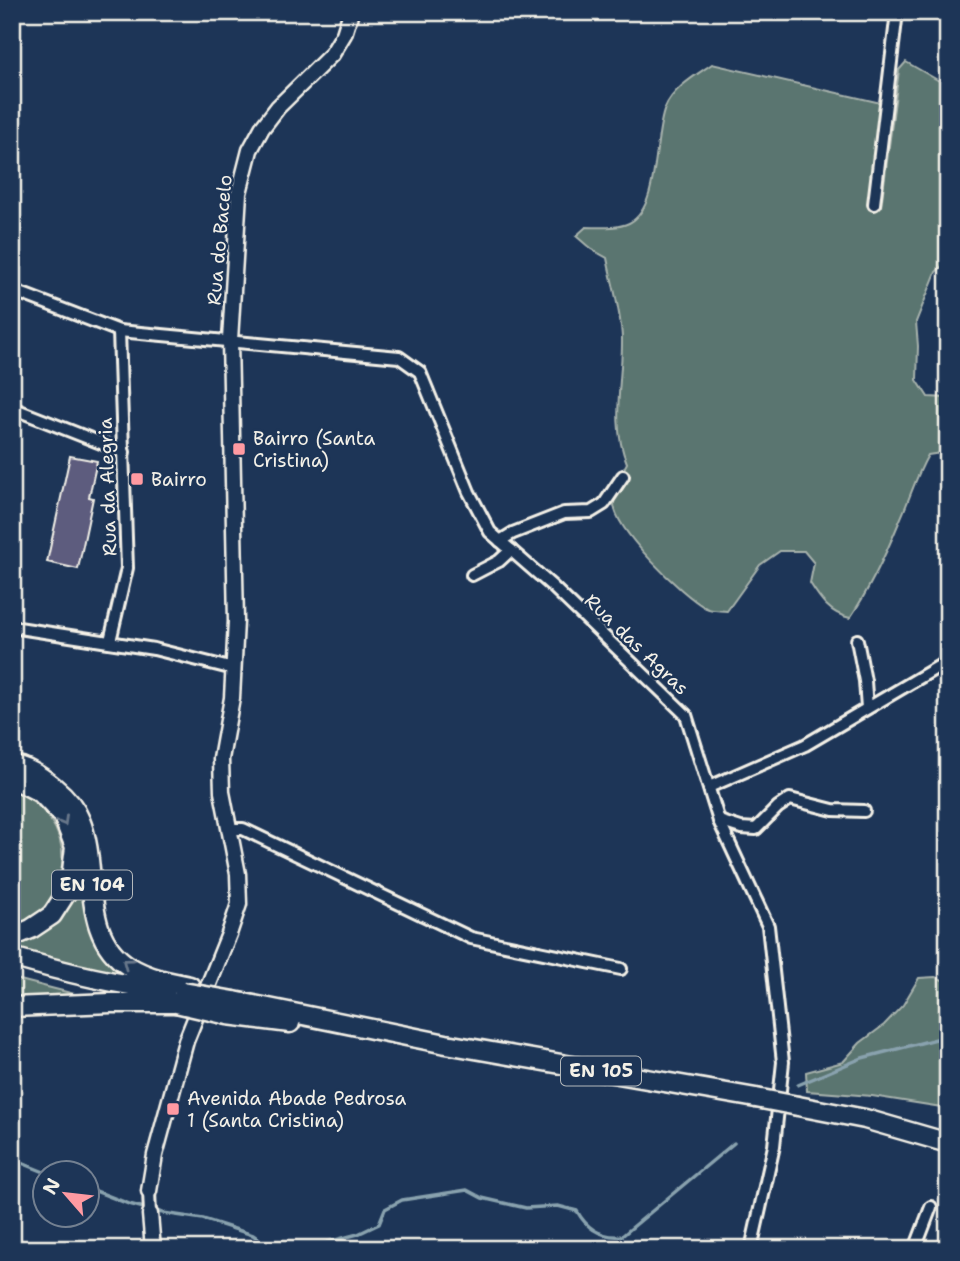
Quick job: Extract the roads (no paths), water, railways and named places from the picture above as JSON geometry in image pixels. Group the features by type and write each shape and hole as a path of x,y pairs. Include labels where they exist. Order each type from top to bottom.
{"main road":[{"name":"EN 104","path":"12,765 22,766 44,779 66,797 80,819 89,851 93,903 99,928 113,950 128,966 183,994 231,1008"},
{"name":"EN 104","path":"12,778 41,793 63,816 75,847 70,887 52,915 31,929 12,937"},
{"path":"12,957 68,974 183,994"},
{"path":"12,967 68,984 183,994"},
{"name":"EN 104","path":"12,1007 111,1003 183,994"},
{"name":"EN 105","path":"231,1008 798,1106 865,1119 948,1143"}],"street":[{"name":"Rua do Bacelo","path":"149,1191 155,1156 186,1041 239,904 239,874 222,792 221,759 232,698 236,621 230,340 239,193 250,150 262,128 278,107 332,54 344,34 351,12"},
{"path":"874,204 897,12"},
{"name":"Rua das Agras","path":"12,290 119,331 399,357 420,372 469,492 490,532 552,586 686,715 719,821 768,926 783,1062 774,1146 751,1249"},
{"name":"Rua da Alegria","path":"110,641 127,568 119,331"},
{"path":"12,408 124,452"},
{"path":"500,541 513,533 564,513 591,512 604,505 623,476"},
{"path":"472,576 499,561 511,550"},
{"path":"12,627 110,641 234,669"},
{"path":"856,640 865,681 867,708"},
{"path":"709,787 805,745 948,661"},
{"path":"719,821 756,829 790,799 833,810 864,811"},
{"path":"229,829 243,830 471,938 621,969"},
{"path":"149,1191 153,1249"},
{"path":"915,1249 931,1207"}],"waterway":[{"path":"798,1085 862,1058 948,1036"},
{"path":"302,1249 358,1234 379,1224 385,1209 402,1200 467,1190 482,1198 526,1208 558,1206 577,1211 595,1231 622,1236 734,1143"},
{"path":"12,1159 32,1167"},
{"path":"102,1193 163,1213 203,1219 253,1235 268,1246 280,1249"}],"place":[{"name":"Bairro (Santa Cristina)","path":"239,449"},
{"name":"Bairro","path":"137,479"},
{"name":"Avenida Abade Pedrosa 1 (Santa Cristina)","path":"173,1109"}]}
